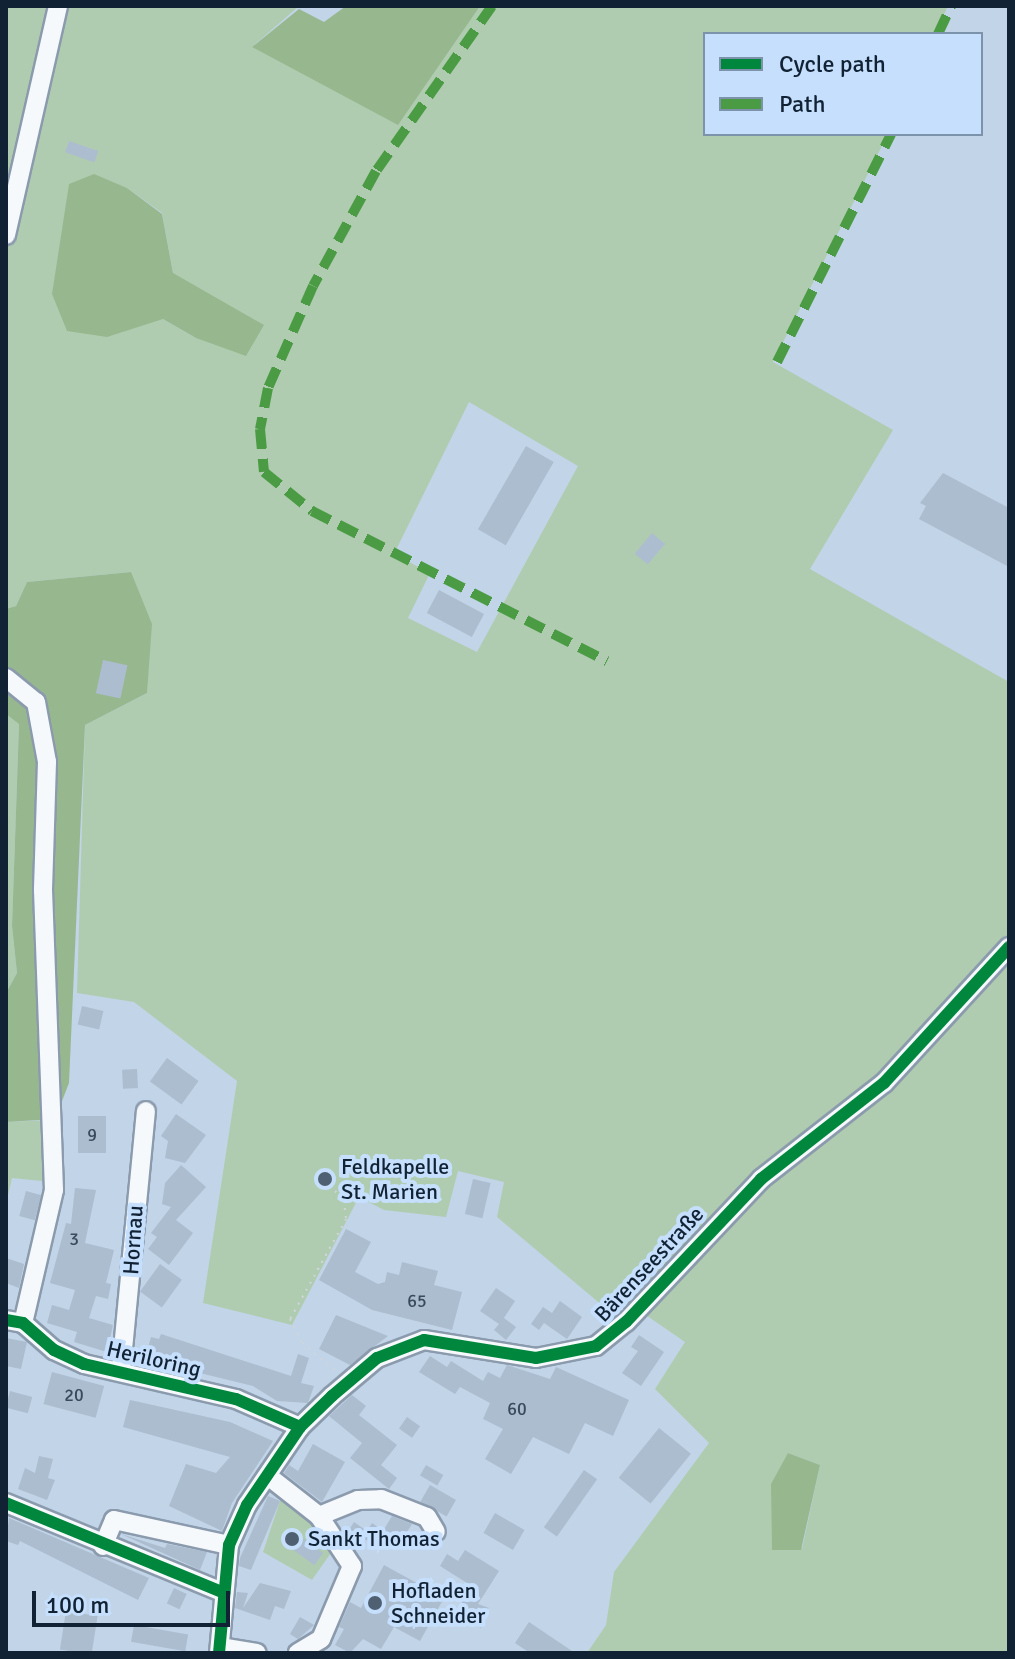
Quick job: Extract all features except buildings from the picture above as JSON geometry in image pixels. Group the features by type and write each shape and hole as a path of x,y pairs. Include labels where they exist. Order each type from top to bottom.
{"street":[{"path":"6,235 58,6"},
{"path":"6,678 36,702 47,762 43,890 53,1129 52,1215 15,1322"},
{"name":"Bärenseestraße","path":"220,1650 229,1545 300,1427 349,1382 377,1358 424,1340 536,1358 596,1346 626,1322 761,1179 884,1083 1009,947"},
{"name":"Hornau","path":"121,1370 146,1111"},
{"name":"Heriloring","path":"15,1322 54,1350 84,1364 121,1370 236,1399 300,1427"},
{"path":"268,1476 319,1516 352,1566 321,1639 298,1653"},
{"path":"319,1516 358,1500 381,1499 427,1517 436,1532"},
{"path":"6,1503 103,1546 224,1593"},
{"path":"103,1546 114,1520 229,1545"},
{"path":"220,1650 257,1653"}],"path":[{"path":"335,1191 344,1200 346,1219 290,1319 302,1343 349,1382"}],"green space":[{"path":"6,6 299,6 252,47 479,6 948,6 936,32 703,32 703,136 887,136 773,362 893,430 810,569 1009,682 1009,943 836,1120 622,1322 497,1217 504,1182 458,1171 446,1217 384,1210 359,1197 292,1325 203,1303 237,1081 134,1002 77,993 85,725 147,693 131,572 27,582 16,606 6,609","holes":["127,188 162,213 173,273 196,338 163,319","469,402 578,466 477,652 408,618 430,573 394,554"]},
{"path":"346,6 480,6 398,125 252,47 299,9 324,22"},
{"path":"94,174 127,188 162,214 173,273 264,325 246,356 196,338 163,319 107,337 67,331 52,294 69,184"},
{"path":"131,572 152,624 147,693 85,725 69,1083 55,1119 6,1122 6,993 17,973 12,926 19,724 6,714 6,609 16,606 27,582"},
{"path":"6,714 19,723 12,926 17,973 6,993"},
{"path":"1009,953 1009,1653 587,1653 606,1625 614,1572 709,1443 655,1389 685,1342 640,1311 730,1213 840,1124","holes":["788,1453 820,1465 802,1549"]},
{"path":"51,1120 52,1182 12,1178 6,1204 6,1122"},
{"path":"788,1453 820,1465 801,1550 772,1550 771,1484"},
{"path":"289,1495 335,1547 312,1580 263,1552 280,1501"}],"marked path":[{"path":"492,6 376,171 313,286 268,388 260,429 264,472 312,511 607,661"},
{"path":"939,32 951,6"},
{"path":"777,362 890,136"}],"cycle path":[{"path":"219,1653 229,1545 247,1505 300,1427 332,1396 377,1358 424,1340 536,1358 596,1346 626,1322 761,1179 884,1083 1009,947"},
{"path":"6,1320 23,1323 54,1350 84,1364 236,1399 300,1427"},
{"path":"6,1503 224,1593"}],"place":[{"name":"Feldkapelle St. Marien","path":"325,1179"},
{"name":"Sankt Thomas","path":"292,1539"},
{"name":"Hofladen Schneider","path":"375,1603"}]}
